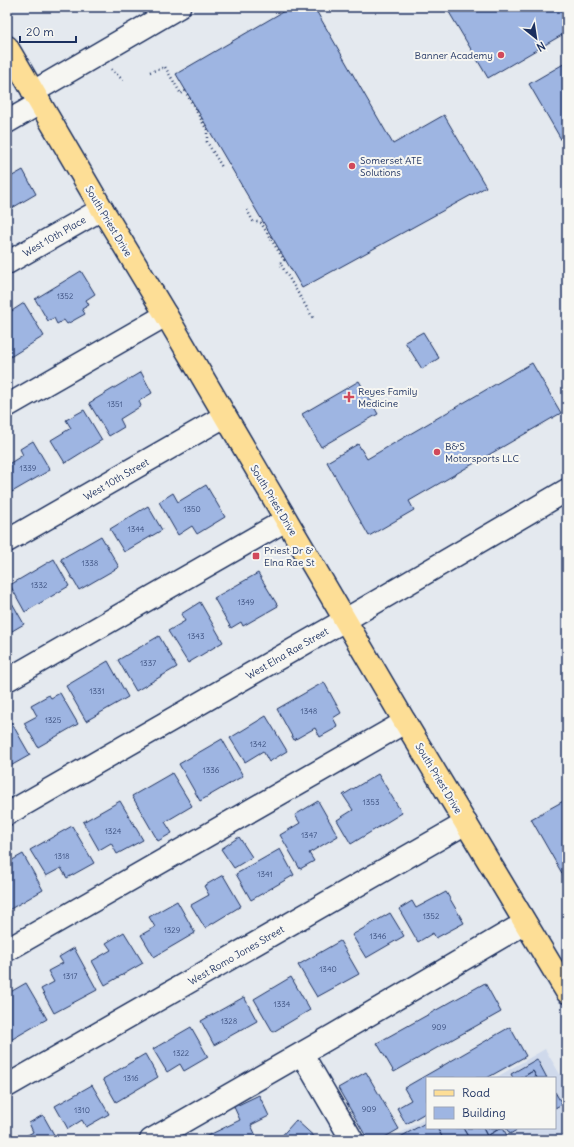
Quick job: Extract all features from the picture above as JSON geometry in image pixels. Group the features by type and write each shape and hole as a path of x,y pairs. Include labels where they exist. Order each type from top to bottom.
{"main road":[{"name":"South Priest Drive","path":"7,47 405,722 567,992"}],"street":[{"path":"7,122 37,97 178,7"},
{"name":"West 10th Place","path":"7,263 102,209"},
{"path":"7,406 166,315"},
{"name":"West 10th Street","path":"7,541 225,416"},
{"name":"West Elna Rae Street","path":"7,814 345,620 567,490"},
{"path":"7,680 286,520"},
{"path":"7,950 405,722"},
{"name":"West Romo Jones Street","path":"7,1086 466,823"},
{"path":"151,1140 302,1054 526,922"},
{"path":"302,1054 352,1140"}],"path":[{"path":"150,72 165,67 181,94 185,91 207,130 207,142 222,167"},
{"path":"111,69 124,81"},
{"path":"246,210 253,221 261,223 284,260 280,263 313,318"}],"shaded area":[{"path":"545,1049 567,1086 567,1140 388,1140 426,1119 426,1129 556,1129 556,1077 497,1077"}],"building":[{"name":"Somerset ATE Solutions","path":"291,7 314,7 393,144 444,115 486,187 302,288 176,74"},
{"name":"Banner Academy","path":"446,7 567,7 567,32 488,78"},
{"path":"567,62 567,138 562,141 529,84"},
{"path":"23,170 36,194 7,211 7,179"},
{"path":"81,271 95,294 86,300 89,305 82,309 85,314 67,324 64,320 57,324 54,318 48,321 35,299"},
{"path":"24,303 44,336 7,359 7,314"},
{"path":"423,332 439,358 422,369 405,342"},
{"name":"B&S Motorsports LLC","path":"532,363 561,413 409,501 414,510 369,536 327,462 358,444 367,459"},
{"path":"141,372 152,393 139,401 141,406 120,419 124,427 109,436 89,403"},
{"name":"Reyes Family Medicine","path":"359,381 378,414 321,447 302,414"},
{"path":"84,410 102,440 65,463 51,440 71,428 66,420"},
{"path":"33,441 50,470 12,492 7,483 7,465 23,455 20,449"},
{"path":"206,485 225,517 197,534 192,526 178,535 159,502 173,493 178,502"},
{"path":"148,506 162,530 124,552 110,529"},
{"path":"101,536 119,567 79,590 61,559"},
{"path":"54,559 69,586 25,612 10,585"},
{"path":"258,573 278,606 243,626 241,622 231,628 214,598"},
{"path":"7,594 24,624 7,634"},
{"path":"200,602 223,642 188,663 168,631 185,621 181,614"},
{"path":"159,636 177,667 136,691 118,660"},
{"path":"108,661 128,697 86,721 66,686"},
{"path":"324,682 341,713 333,718 338,727 320,737 315,728 294,740 277,709"},
{"path":"60,693 78,724 38,747 24,723 37,716 31,705 49,695 51,698"},
{"path":"266,716 287,751 269,762 263,751 245,762 230,738"},
{"path":"11,722 30,755 7,768 7,725"},
{"path":"222,739 243,776 200,801 179,764"},
{"path":"172,773 192,806 165,822 172,833 158,841 132,796"},
{"path":"378,774 402,813 351,844 337,820 353,810 343,795"},
{"path":"567,799 567,882 531,819"},
{"path":"120,801 143,840 117,854 111,843 99,850 83,822"},
{"path":"318,801 338,836 309,853 314,861 300,869 280,835 300,823 295,815"},
{"path":"72,826 94,863 67,878 61,868 46,876 30,850"},
{"path":"239,837 252,857 234,868 221,849"},
{"path":"280,849 294,875 251,900 236,874"},
{"path":"23,854 43,890 7,911 7,863"},
{"path":"223,875 241,906 205,928 191,905 209,895 204,886"},
{"path":"446,892 464,923 436,938 433,933 418,942 399,909 412,901 416,908"},
{"path":"177,901 195,933 154,957 141,935 155,927 149,917"},
{"path":"390,913 404,936 366,958 352,935"},
{"path":"124,932 143,963 105,985 92,961 111,950 106,943"},
{"path":"340,941 359,974 317,997 298,965"},
{"path":"74,948 97,990 54,1013 41,989 54,982 48,971 63,963 59,957"},
{"path":"291,977 310,1010 273,1032 254,999"},
{"path":"26,983 47,1019 9,1041 7,1039 7,994"},
{"path":"485,983 501,1012 394,1072 377,1043"},
{"path":"244,997 257,1021 214,1045 201,1021"},
{"path":"191,1027 208,1057 184,1071 180,1064 167,1072 153,1049"},
{"path":"510,1027 526,1056 489,1077 426,1077 426,1113 406,1124 397,1108 411,1100 404,1088"},
{"path":"145,1054 158,1077 116,1102 103,1079"},
{"path":"537,1059 546,1077 536,1077 533,1071 523,1077 512,1077 511,1074"},
{"path":"533,1071 536,1077 523,1077"},
{"path":"366,1072 399,1129 380,1140 368,1140 338,1088"},
{"path":"92,1085 109,1114 86,1127 82,1120 68,1129 55,1106"},
{"path":"556,1094 562,1104 556,1107"},
{"path":"259,1095 269,1116 251,1125 257,1138 252,1140 199,1140 240,1120 234,1107"},
{"path":"43,1115 57,1140 19,1140 33,1132 29,1123"},
{"path":"296,1120 318,1140 278,1140"},
{"path":"426,1123 426,1129 438,1129 444,1140 395,1140"},
{"path":"438,1129 464,1129 470,1140 444,1140"},
{"path":"464,1129 484,1129 487,1136 480,1140 470,1140"},
{"path":"484,1129 499,1129 487,1136"},
{"path":"499,1129 504,1129 507,1136 499,1140 480,1140"},
{"path":"507,1129 518,1129 510,1134"}],"place":[{"name":"Banner Academy","path":"501,55"},
{"name":"Somerset ATE Solutions","path":"352,166"},
{"name":"Reyes Family Medicine","path":"349,397"},
{"name":"B&S Motorsports LLC","path":"437,452"},
{"name":"Priest Dr & Elna Rae St","path":"256,556"}]}
